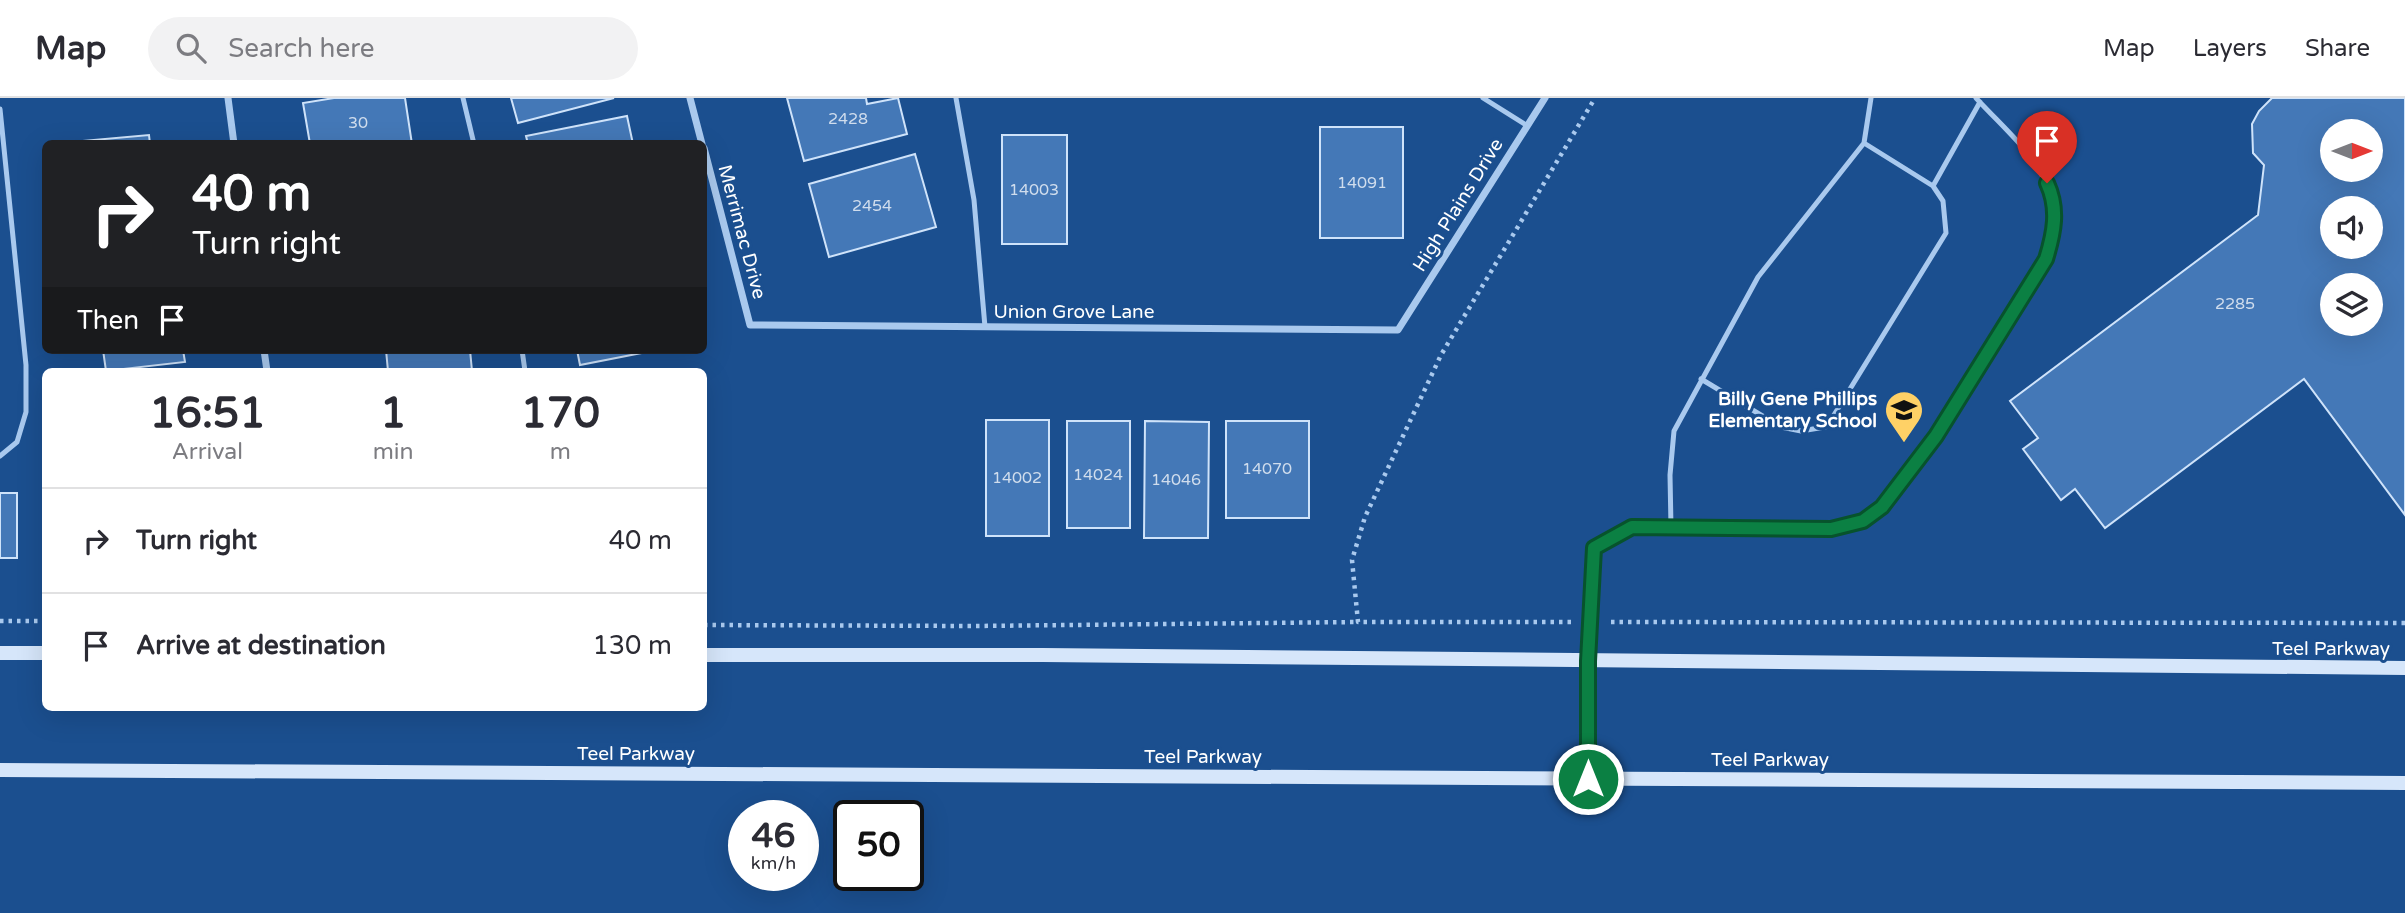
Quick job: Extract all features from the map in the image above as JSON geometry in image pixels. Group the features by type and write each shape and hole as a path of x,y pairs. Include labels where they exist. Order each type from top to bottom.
{"main road":[{"path":"0,653 42,653"},
{"name":"Teel Parkway","path":"707,655 2405,668"},
{"path":"1588,661 1588,779"},
{"name":"Teel Parkway","path":"0,770 2405,783"}],"street":[{"path":"228,98 233,140"},
{"name":"Merrimac Drive","path":"690,98 701,140"},
{"name":"High Plains Drive","path":"1398,330 1545,98"},
{"name":"Merrimac Drive","path":"707,161 750,325"},
{"name":"Union Grove Lane","path":"750,325 1398,330"}],"lane":[{"path":"463,98 473,140"},
{"path":"956,98 974,200 985,327"},
{"path":"1483,98 1526,125"},
{"path":"1671,527 1670,475 1674,431 1758,277 1864,143 1871,98"},
{"path":"1588,661 1594,548 1632,527 1831,529 1863,521 1882,507 1936,436 2046,259 2055,231 2053,197 2040,169 1978,100 1933,187"},
{"path":"0,109 26,365 26,412 17,442 0,456"},
{"path":"1701,379 1781,427 1801,431 1825,426 1945,233 1943,201 1933,187 1864,143"}],"path":[{"path":"0,621 42,621"},
{"path":"707,625 989,626 1358,622"}],"building":[{"path":"334,98 405,98 411,140 309,140 303,103"},
{"path":"511,98 614,98 518,123"},
{"path":"787,98 866,98 867,104 898,98 907,134 804,161"},
{"path":"2272,98 2405,98 2405,515 2304,379 2105,528 2075,489 2061,500 2023,449 2038,438 2010,401 2258,215 2264,165 2253,153 2252,124 2259,111"},
{"path":"627,116 632,140 527,140 526,136"},
{"path":"1320,127 1403,127 1403,238 1320,238"},
{"path":"149,135 150,140 93,140"},
{"path":"1002,135 1067,135 1067,244 1002,244"},
{"path":"915,154 936,227 829,257 809,184"},
{"path":"104,354 184,354 185,362 132,368 106,368"},
{"path":"386,354 470,354 472,368 388,368"},
{"path":"578,354 636,354 580,365"},
{"path":"986,420 1049,420 1049,536 986,536"},
{"path":"1067,421 1130,421 1130,528 1067,528"},
{"path":"1145,421 1209,422 1208,538 1144,538"},
{"path":"1226,421 1309,421 1309,518 1226,518"},
{"path":"0,493 17,493 17,558 0,558"}],"place":[{"name":"Billy Gene Phillips Elementary School","path":"1904,444"}],"route":[{"path":"1588,779 1588,661 1594,548 1632,527 1831,529 1863,521 1882,507 1936,436 2046,259 2055,231 2053,197 2047,183"}]}
